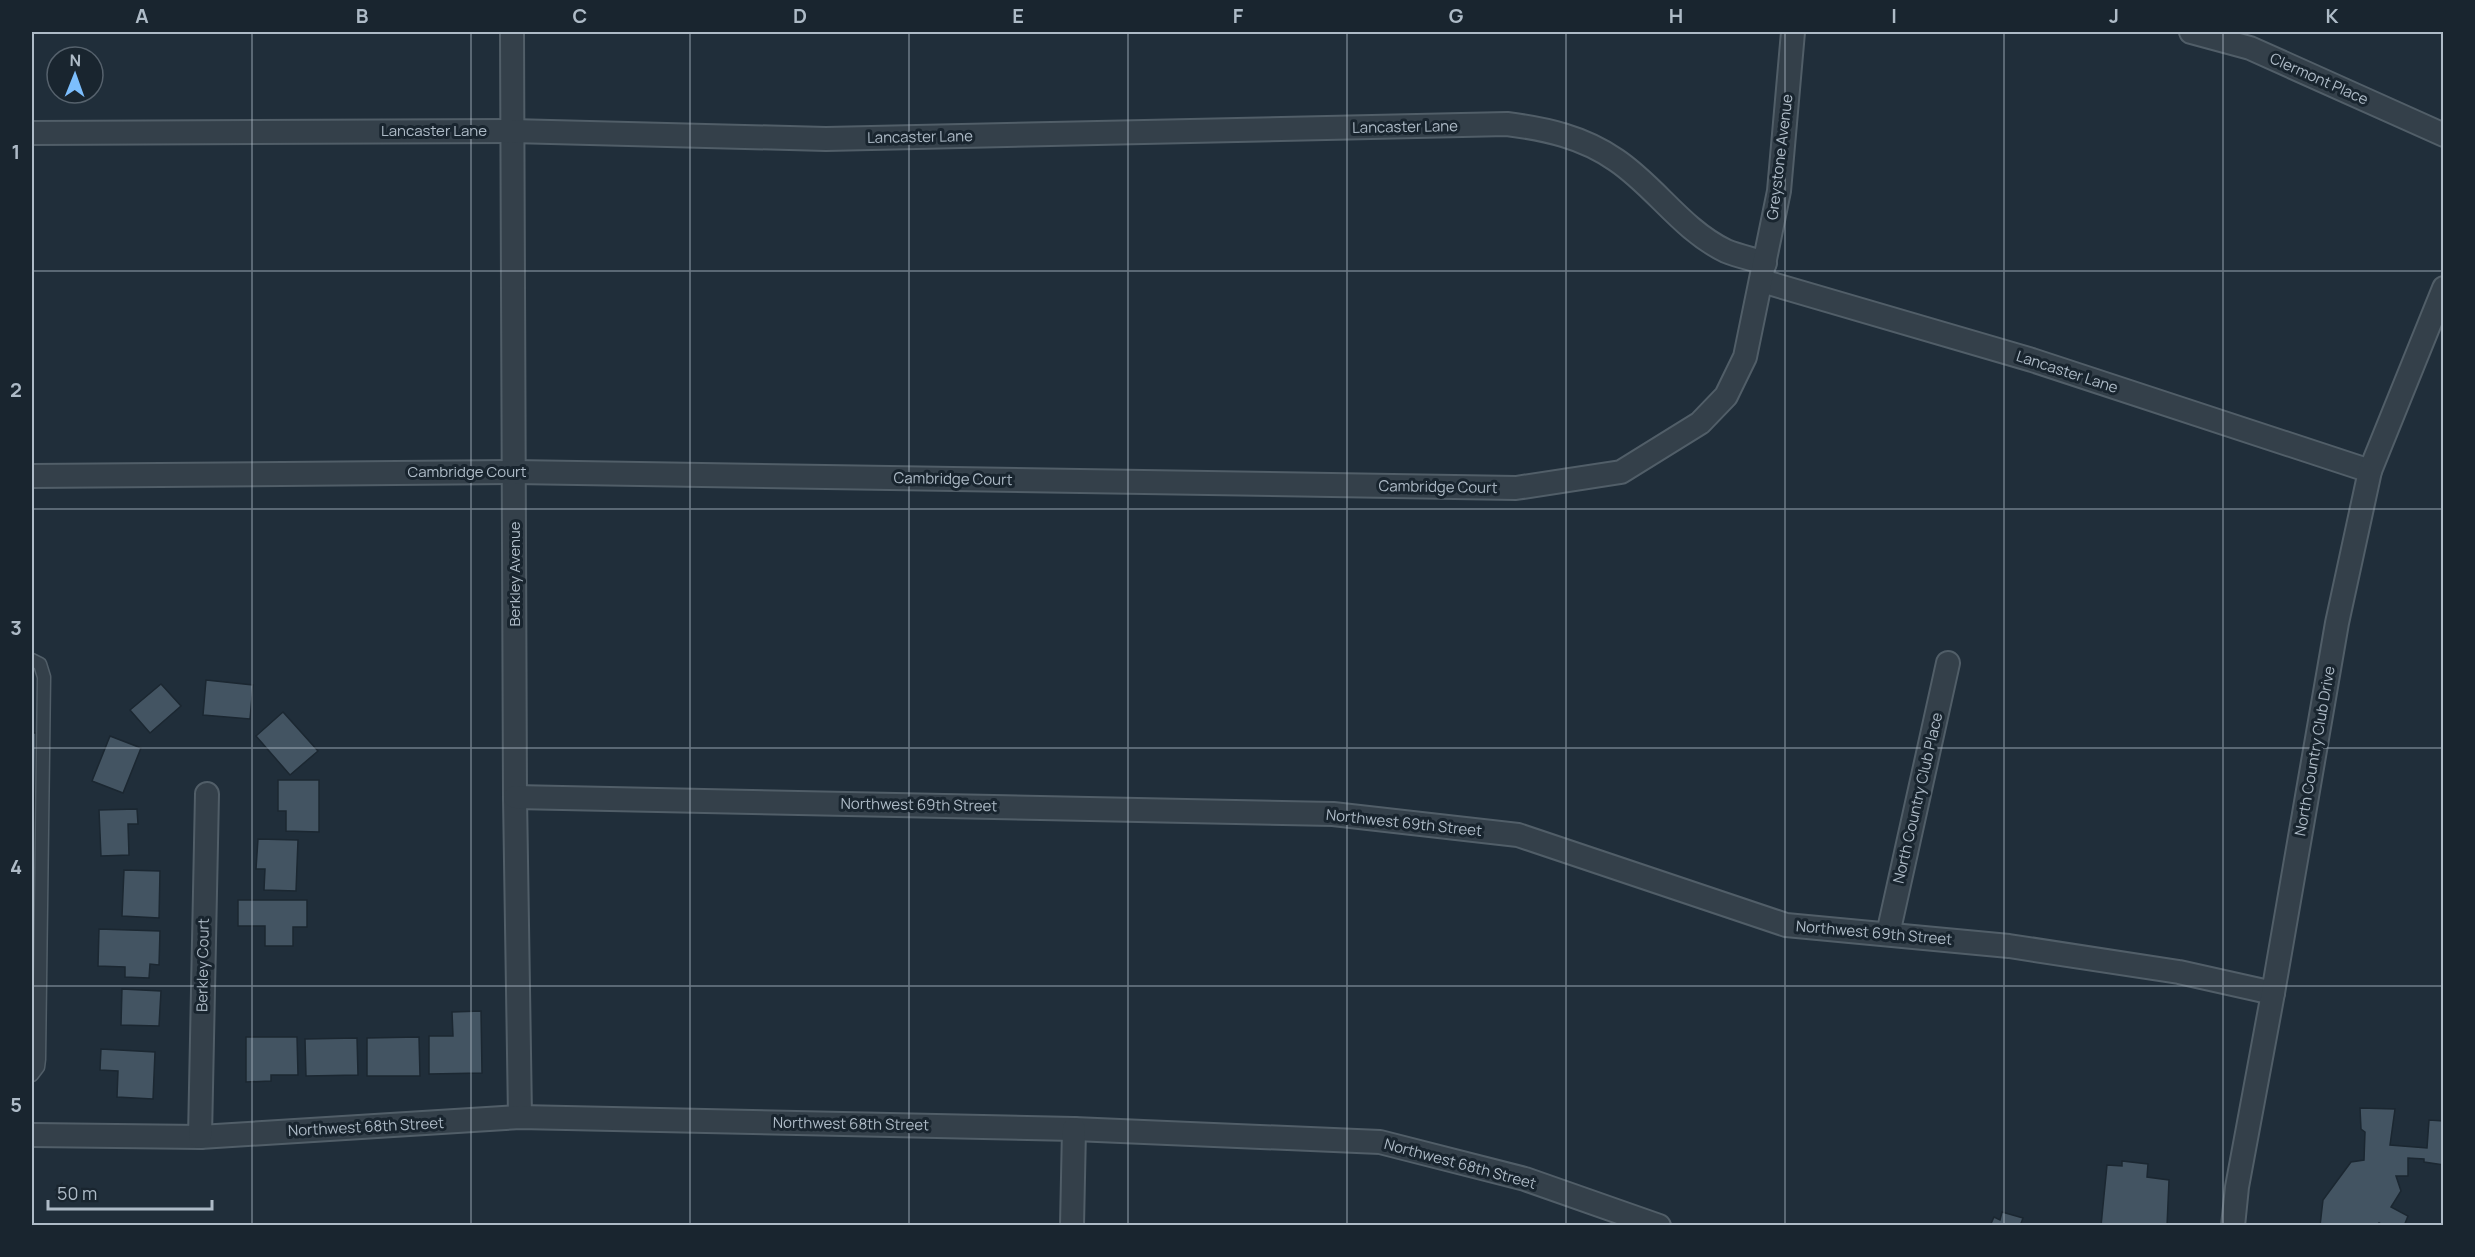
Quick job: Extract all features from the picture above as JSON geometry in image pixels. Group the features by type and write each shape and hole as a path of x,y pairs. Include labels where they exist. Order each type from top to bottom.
{"street":[{"name":"Berkley Avenue","path":"512,32 516,472 515,797 520,1117"},
{"name":"Greystone Avenue","path":"1764,272 1779,191 1793,32"},
{"name":"Clermont Place","path":"2191,32 2250,48 2444,135"},
{"name":"Lancaster Lane","path":"32,133 512,130 826,139 1508,124 1546,129 1586,143 1617,160 1690,227 1726,251 1764,272 2370,471"},
{"name":"Cambridge Court","path":"32,476 516,472 1516,488 1621,472 1700,423 1726,396 1745,357 1764,272"},
{"name":"North Country Club Drive","path":"2233,1226 2236,1187 2273,993 2337,623 2370,471 2444,288"},
{"name":"North Country Club Place","path":"1888,934 1948,663"},
{"name":"Berkley Court","path":"200,1137 207,794"},
{"name":"Northwest 69th Street","path":"515,797 1333,814 1518,835 1786,925 2009,946 2179,972 2273,993"},
{"name":"Northwest 68th Street","path":"32,1135 200,1137 520,1117 1074,1129 1380,1142 1525,1179 1659,1226"},
{"path":"1072,1226 1074,1129"}],"lane":[{"path":"32,660 40,664 44,677 39,1059 38,1067 32,1075"}],"building":[{"path":"206,680 253,685 250,719 203,715"},
{"path":"161,684 181,706 150,733 130,710"},
{"path":"283,712 318,751 290,775 256,736"},
{"path":"32,733 36,733 32,957"},
{"path":"110,736 141,748 123,793 92,781"},
{"path":"278,780 319,780 319,832 286,831 286,811 278,811"},
{"path":"137,809 138,824 128,824 129,855 101,856 99,810"},
{"path":"258,839 298,840 296,891 264,890 265,869 256,869"},
{"path":"124,870 160,871 159,918 122,916"},
{"path":"238,900 307,900 307,927 293,927 293,946 265,946 265,926 238,926"},
{"path":"99,929 160,931 159,965 150,964 149,978 125,977 125,967 98,966"},
{"path":"122,989 161,991 159,1026 121,1025"},
{"path":"481,1011 482,1073 429,1074 429,1036 453,1036 452,1012"},
{"path":"246,1037 297,1037 298,1075 271,1075 271,1081 246,1082"},
{"path":"419,1037 420,1076 367,1076 367,1038"},
{"path":"357,1038 358,1075 306,1076 305,1039"},
{"path":"101,1049 155,1052 153,1099 117,1097 118,1071 100,1070"},
{"path":"2360,1108 2395,1109 2390,1145 2427,1148 2429,1120 2444,1121 2444,1165 2424,1162 2424,1159 2408,1158 2408,1176 2396,1176 2401,1191 2391,1207 2408,1216 2404,1226 2385,1226 2379,1223 2376,1226 2320,1226 2323,1200 2351,1162 2364,1160 2365,1132 2361,1129"},
{"path":"2122,1161 2148,1164 2147,1177 2169,1180 2167,1226 2101,1226 2107,1165 2122,1166"},
{"path":"2002,1212 2023,1218 2020,1226 1990,1226 1994,1217 2000,1220"}]}
